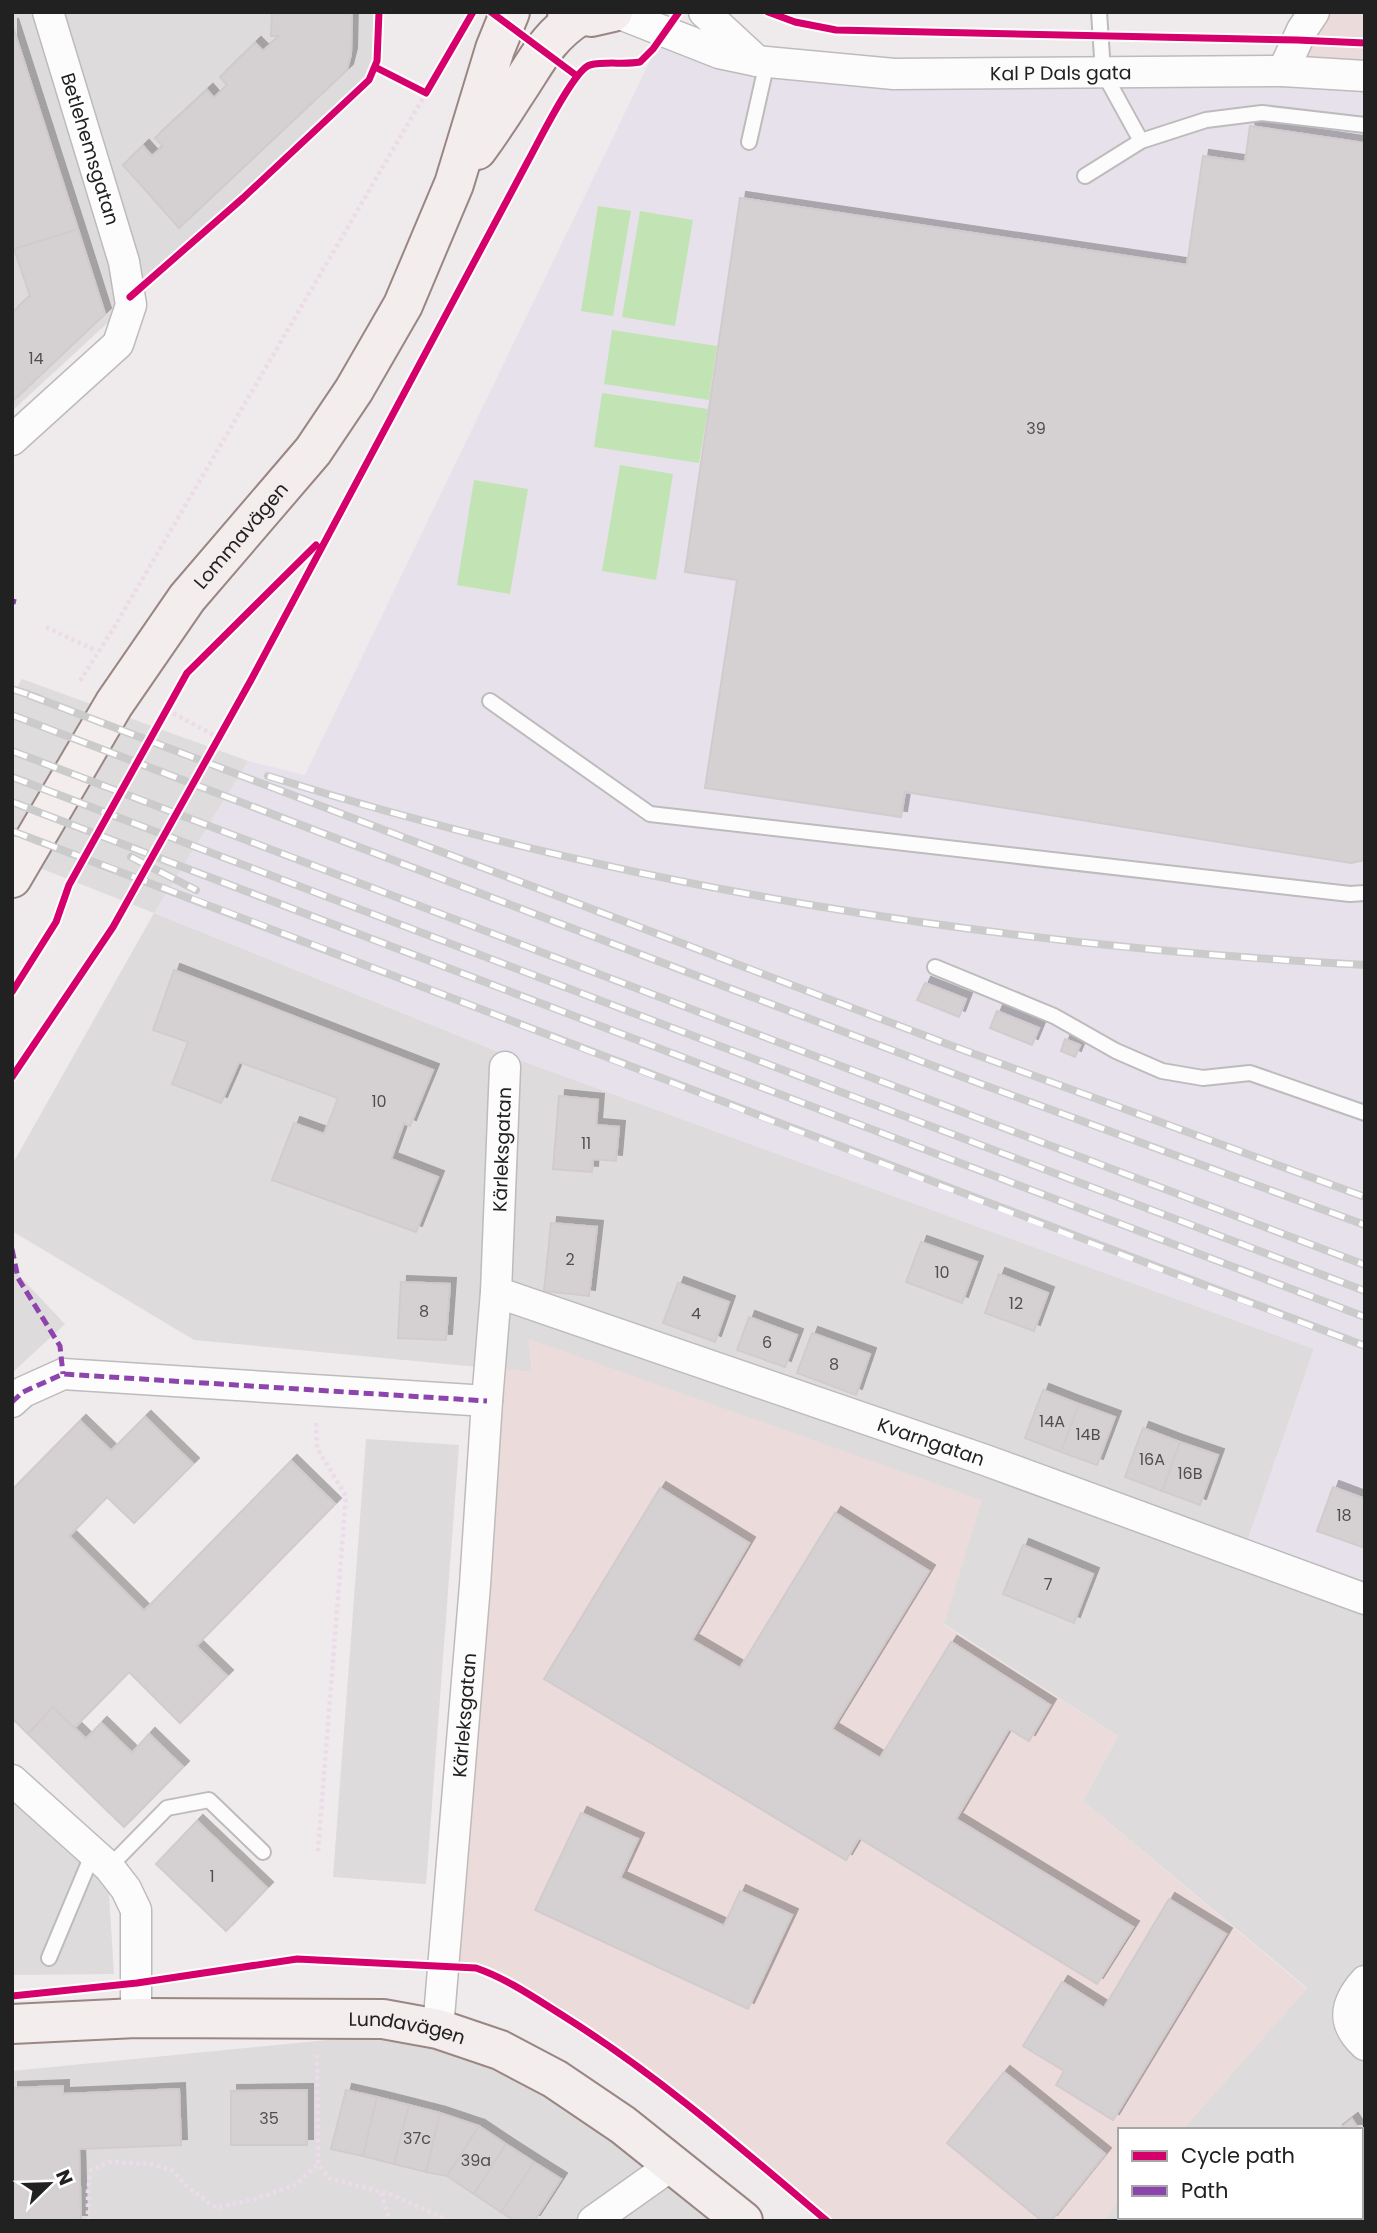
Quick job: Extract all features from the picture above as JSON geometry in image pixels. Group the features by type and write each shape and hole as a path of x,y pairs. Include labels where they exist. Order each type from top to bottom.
{"street":[{"name":"Betlehemsgatan","path":"12,440 118,344 131,305 129,286 48,12"},
{"name":"Lommavägen","path":"12,878 114,704 187,598 313,451 354,390 403,305 454,184 495,49 510,12"},
{"path":"704,12 762,62"},
{"path":"1283,71 1302,30 1314,12"},
{"name":"Lommavägen","path":"454,184 516,93 542,49 557,33 594,13"},
{"name":"Kal P Dals gata","path":"594,13 719,53 762,62 894,74 1283,71 1365,76"},
{"name":"Kärleksgatan","path":"438,2029 496,1292 505,1067"},
{"name":"Kvarngatan","path":"496,1292 985,1460 1365,1599"},
{"path":"12,1402 23,1392 63,1374 486,1401"},
{"path":"12,1780 101,1860 126,1889 136,1909 135,2018"},
{"path":"1365,1981 1352,1995 1347,2015 1357,2038 1365,2045"},
{"name":"Lundavägen","path":"12,2024 135,2018 383,2019 438,2029 499,2050 555,2079 622,2125 743,2221"},
{"path":"593,2221 672,2165"}],"lane":[{"path":"1098,12 1103,72 1141,141"},
{"path":"749,142 762,62"},
{"path":"1085,176 1141,141 1206,120 1262,113 1365,125"},
{"path":"490,701 650,814 1323,891 1365,893"},
{"path":"935,967 1054,1016 1116,1051 1162,1071 1203,1078 1250,1073 1365,1113"},
{"path":"48,1958 101,1860 167,1808 209,1800 263,1852"}],"path":[{"path":"36,618 46,627 97,651 426,93"},
{"path":"160,722 169,707 219,738"},
{"path":"212,750 225,727"},
{"path":"316,1422 317,1448 346,1496 318,1851"},
{"path":"316,2019 318,2164 330,2178 381,2192 430,2210 450,2221"},
{"path":"88,2221 90,2170 110,2162 151,2164 173,2171 216,2208 256,2199 295,2185 318,2164"},
{"path":"381,2192 390,2221"}],"shaded area":[{"path":"12,12 374,12 371,80 12,411"},
{"path":"1314,12 1365,12 1365,76 1283,71"},
{"path":"664,32 719,53 1365,76 1365,1583 1248,1539 1314,1349 514,1058 154,913 248,761 305,775"},
{"path":"154,913 514,1058 1314,1349 1248,1539 1365,1583 1365,2221 1102,2221 1118,2202 1118,2219 1363,2219 1363,2128 1184,2128 1307,1988 1083,1801 1118,1736 944,1624 529,1340 532,1372 194,1340 12,1231 12,1165"},
{"path":"12,1268 65,1324 12,1373"},
{"path":"529,1339 982,1500 944,1625 1118,1736 1083,1801 1307,1989 1184,2128 1118,2128 1118,2202 1102,2221 827,2221 712,2123 618,2050 495,1975 476,1968 443,1967 489,1368 532,1372"},
{"path":"366,1439 459,1445 426,1884 333,1877"},
{"path":"12,1796 108,1880 114,1974 12,1975"},
{"path":"42,1857 98,1880 59,1972 12,1953 12,1927"},
{"path":"438,2029 499,2050 743,2221 12,2221 12,2071"}],"green space":[{"path":"598,206 631,211 613,316 581,311"},
{"path":"640,211 693,220 675,326 622,317"},
{"path":"612,330 717,346 709,400 604,384"},
{"path":"602,393 708,409 699,463 594,447"},
{"path":"620,465 673,474 656,580 602,571"},
{"path":"474,480 528,489 510,594 457,585"}],"pier":[{"path":"22,679 248,761 154,913 12,857 12,696"}],"building":[{"path":"272,12 352,12 351,54 347,70 179,228 123,165 143,146 152,156 163,146 155,138 207,90 214,98 227,85 220,77 255,43 263,51 279,36 271,36"},
{"path":"12,24 78,229 14,249 12,243"},
{"path":"1250,126 1365,143 1365,860 1351,863 905,792 901,817 705,788 737,580 685,572 740,198 1187,265 1203,156 1245,162"},
{"path":"78,229 105,314 12,402 12,313 30,296 14,249"},
{"path":"174,970 433,1070 410,1126 404,1123 391,1159 438,1177 416,1232 272,1180 294,1123 324,1134 338,1098 239,1062 221,1103 172,1084 188,1042 153,1030"},
{"path":"925,983 966,999 959,1017 917,1000"},
{"path":"997,1011 1039,1028 1032,1045 990,1028"},
{"path":"1065,1039 1080,1045 1075,1057 1061,1051"},
{"path":"559,1096 598,1100 596,1125 619,1127 616,1161 593,1159 592,1172 553,1169"},
{"path":"551,1223 597,1227 589,1296 544,1291"},
{"path":"921,1242 977,1262 962,1303 906,1282"},
{"path":"999,1274 1048,1293 1034,1331 985,1313"},
{"path":"401,1282 450,1284 446,1340 398,1338"},
{"path":"678,1283 729,1302 715,1342 663,1323"},
{"path":"749,1317 797,1335 785,1367 737,1350"},
{"path":"812,1333 870,1354 856,1395 797,1373"},
{"path":"1043,1390 1079,1404 1061,1452 1025,1438"},
{"path":"1079,1404 1115,1417 1097,1465 1061,1452"},
{"path":"145,1417 193,1464 134,1523 107,1497 69,1536 144,1611 291,1461 335,1504 196,1646 227,1676 180,1723 129,1672 74,1728 53,1707 28,1734 12,1718 12,1490 80,1421 111,1451"},
{"path":"1143,1428 1180,1442 1162,1491 1125,1477"},
{"path":"1180,1442 1218,1455 1200,1505 1162,1491"},
{"path":"1333,1487 1365,1499 1365,1548 1317,1531"},
{"path":"660,1488 749,1543 692,1640 740,1668 835,1513 929,1571 832,1729 880,1758 951,1642 1050,1705 1029,1741 1009,1729 956,1819 1133,1927 1097,1984 859,1838 846,1860 544,1679"},
{"path":"1023,1545 1093,1574 1074,1623 1003,1594"},
{"path":"53,1707 86,1739 101,1723 132,1753 149,1734 183,1767 124,1827 28,1734"},
{"path":"581,1813 638,1839 620,1878 724,1926 740,1891 792,1915 748,2009 535,1910"},
{"path":"197,1821 267,1888 226,1931 156,1864"},
{"path":"1169,1899 1226,1934 1113,2120 1056,2085 1064,2071 1023,2046 1062,1982 1104,2008"},
{"path":"1004,2072 1105,2154 1051,2221 1042,2221 947,2143"},
{"path":"63,2086 63,2094 179,2089 181,2145 79,2149 81,2221 12,2221 12,2088"},
{"path":"307,2090 307,2145 231,2145 231,2091"},
{"path":"346,2090 377,2097 363,2156 331,2149"},
{"path":"377,2097 409,2105 394,2164 363,2156"},
{"path":"409,2105 440,2113 426,2172 394,2164"},
{"path":"440,2113 479,2126 447,2176 426,2172"},
{"path":"1352,2119 1358,2128 1341,2128"},
{"path":"479,2126 506,2144 474,2194 447,2176"},
{"path":"1363,2134 1365,2137 1363,2200"},
{"path":"506,2144 534,2162 501,2212 474,2194"},
{"path":"534,2162 561,2179 534,2221 515,2221 501,2212"},
{"path":"1226,2219 1227,2221 1177,2221"}],"railway":[{"path":"12,689 39,698"},
{"path":"29,695 947,1044 1365,1197"},
{"path":"12,715 981,1084 1365,1225"},
{"path":"12,751 1365,1265"},
{"path":"268,776 538,850 674,880 810,905 1086,943 1365,965"},
{"path":"12,777 1365,1291"},
{"path":"12,802 1365,1317"},
{"path":"12,831 1365,1346"},
{"path":"131,857 196,890"}],"marked path":[{"path":"12,601 16,602"},
{"path":"12,1249 18,1278 60,1346 63,1374"},
{"path":"12,1402 23,1392 63,1374 487,1401"}],"cycle path":[{"path":"130,297 243,198 369,80 377,61 379,12"},
{"path":"375,67 426,93 473,12"},
{"path":"491,12 577,76"},
{"path":"12,1077 113,927 251,680 566,92 590,65 640,62 653,49 679,12"},
{"path":"768,12 795,22 836,30 1365,43"},
{"path":"12,992 56,922 69,885 187,673 316,545"},
{"path":"12,1996 137,1983 297,1959 476,1968 533,1996 634,2064 699,2114 827,2221"}]}
